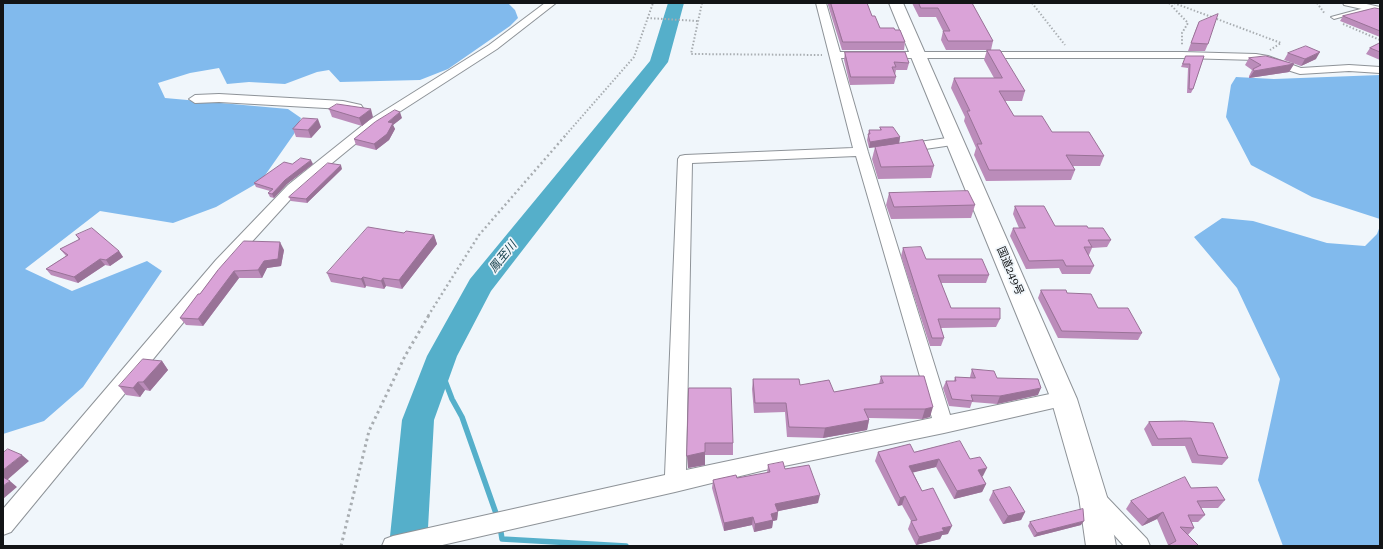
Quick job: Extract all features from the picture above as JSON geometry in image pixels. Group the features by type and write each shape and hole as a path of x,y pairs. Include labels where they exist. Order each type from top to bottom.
{"highway":[{"name":"国道249号","path":"896,3 1064,399 1094,497 1101,546"}],"street":[{"path":"3,525 222,264 293,188 354,138 375,112 493,47 551,3"},
{"path":"821,3 861,154 944,425"},
{"path":"1348,3 1375,9"},
{"path":"836,55 1182,55 1256,57 1300,71 1349,68 1380,70"},
{"path":"195,99 219,98 343,105 375,112"},
{"path":"892,150 954,141"},
{"path":"675,483 685,158 877,153"},
{"path":"393,546 675,483 766,461 1064,399"},
{"path":"1094,497 1139,546"}],"lane":[{"path":"1334,17 1375,9"}],"path":[{"path":"341,546 369,431 405,356 440,295 479,234 634,57 652,3"},
{"path":"702,3 697,20 691,54 836,55"},
{"path":"1032,3 1072,55"},
{"path":"1169,3 1188,23 1182,33 1182,55"},
{"path":"1174,3 1281,44 1256,57"},
{"path":"647,18 697,20"}],"shaded area":[{"path":"3,3 508,3 515,10 518,18 510,26 448,69 420,80 340,82 329,70 317,72 285,84 249,82 227,84 219,68 190,73 158,83 165,98 288,109 301,118 294,134 261,181 216,207 173,223 100,211 25,269 72,291 147,261 162,271 83,387 44,421 3,434"},
{"path":"1380,75 1380,219 1312,197 1251,165 1226,117 1231,85 1236,77 1274,79"},
{"path":"1222,218 1253,221 1327,243 1365,246 1377,234 1380,226 1380,546 1283,546 1258,480 1280,379 1237,288 1194,237"}],"building":[{"path":"831,3 867,3 872,16 875,16 880,28 894,28 895,30 900,30 905,42 843,42"},
{"path":"919,3 972,3 993,41 948,41 943,31 950,31 938,8 921,8"},
{"path":"1375,8 1380,9 1380,31 1343,16"},
{"path":"1218,14 1208,44 1191,43 1199,22"},
{"path":"1380,43 1380,52 1370,48"},
{"path":"1306,46 1320,52 1305,59 1288,53"},
{"path":"987,50 1000,50 1025,91 999,91 1014,116 1042,116 1052,132 1089,132 1104,156 1066,155 1075,170 989,170 977,144 982,144 967,111 970,111 954,78 1002,78"},
{"path":"845,52 905,52 909,63 894,62 896,67 892,67 896,77 851,77"},
{"path":"1186,56 1204,56 1193,89 1189,89 1190,64 1183,64"},
{"path":"1266,56 1294,64 1254,71 1253,69 1261,65 1249,58"},
{"path":"337,104 371,109 359,118 329,109"},
{"path":"395,110 400,112 388,122 393,123 387,134 374,144 354,139 375,122"},
{"path":"303,118 318,119 308,130 293,129"},
{"path":"880,127 893,127 900,137 870,142 868,134 870,134 869,130 881,130"},
{"path":"923,140 934,166 881,167 875,147"},
{"path":"301,158 311,160 285,180 272,194 268,193 273,189 254,183 284,162 292,164"},
{"path":"328,163 341,165 306,199 289,197"},
{"path":"968,191 975,205 894,207 889,193"},
{"path":"1015,206 1044,206 1055,226 1087,226 1088,228 1103,228 1111,240 1088,240 1092,247 1084,247 1094,266 1066,266 1063,260 1029,261 1013,228 1025,228"},
{"path":"368,227 404,233 406,231 434,235 399,280 383,278 381,281 363,277 361,279 327,273"},
{"path":"92,228 119,251 106,260 100,259 74,277 46,269 68,255 60,249 80,239 76,235"},
{"path":"244,241 280,242 278,259 264,261 258,270 234,271 198,319 180,318 198,294 200,294 218,270"},
{"path":"921,247 926,259 982,259 989,275 938,275 951,308 1000,308 1000,319 938,319 944,338 932,338 903,248"},
{"path":"1041,290 1066,290 1067,293 1091,294 1098,308 1128,308 1142,333 1062,331"},
{"path":"143,359 162,361 143,382 138,382 133,388 119,386"},
{"path":"972,369 994,371 997,378 1038,379 1041,388 1000,396 971,395 973,401 952,399 946,381 956,381 955,377 975,378"},
{"path":"881,376 924,376 933,407 925,409 864,409 869,420 825,428 789,427 786,403 755,403 753,379 799,379 800,385 829,380 834,392 883,383"},
{"path":"689,388 731,388 733,443 705,443 705,452 687,456"},
{"path":"1184,421 1213,423 1228,458 1198,455 1191,438 1158,439 1149,422"},
{"path":"960,441 970,459 980,457 987,468 978,470 986,484 957,491 939,459 909,466 922,491 933,488 952,526 942,528 944,531 919,537 911,521 917,520 905,496 900,498 878,452 910,444 914,452"},
{"path":"8,449 22,455 3,470 3,453"},
{"path":"783,462 785,469 809,465 820,495 775,504 778,512 771,514 773,520 755,524 753,517 724,523 713,480 736,475 737,478 770,472 768,465"},
{"path":"3,477 10,481 3,486"},
{"path":"1185,477 1191,488 1217,487 1225,500 1197,501 1205,515 1188,515 1194,528 1180,527 1199,546 1167,546 1176,541 1163,512 1148,519 1131,501"},
{"path":"1010,487 1025,512 1008,516 993,491"},
{"path":"1083,509 1084,521 1037,533 1030,522"}],"waterway":[{"name":"鳳至川","path":"408,546 418,420 442,356 480,286 659,62 676,3"},
{"path":"439,365 452,399 462,417 498,519"},
{"path":"500,526 502,539 626,546"}]}
